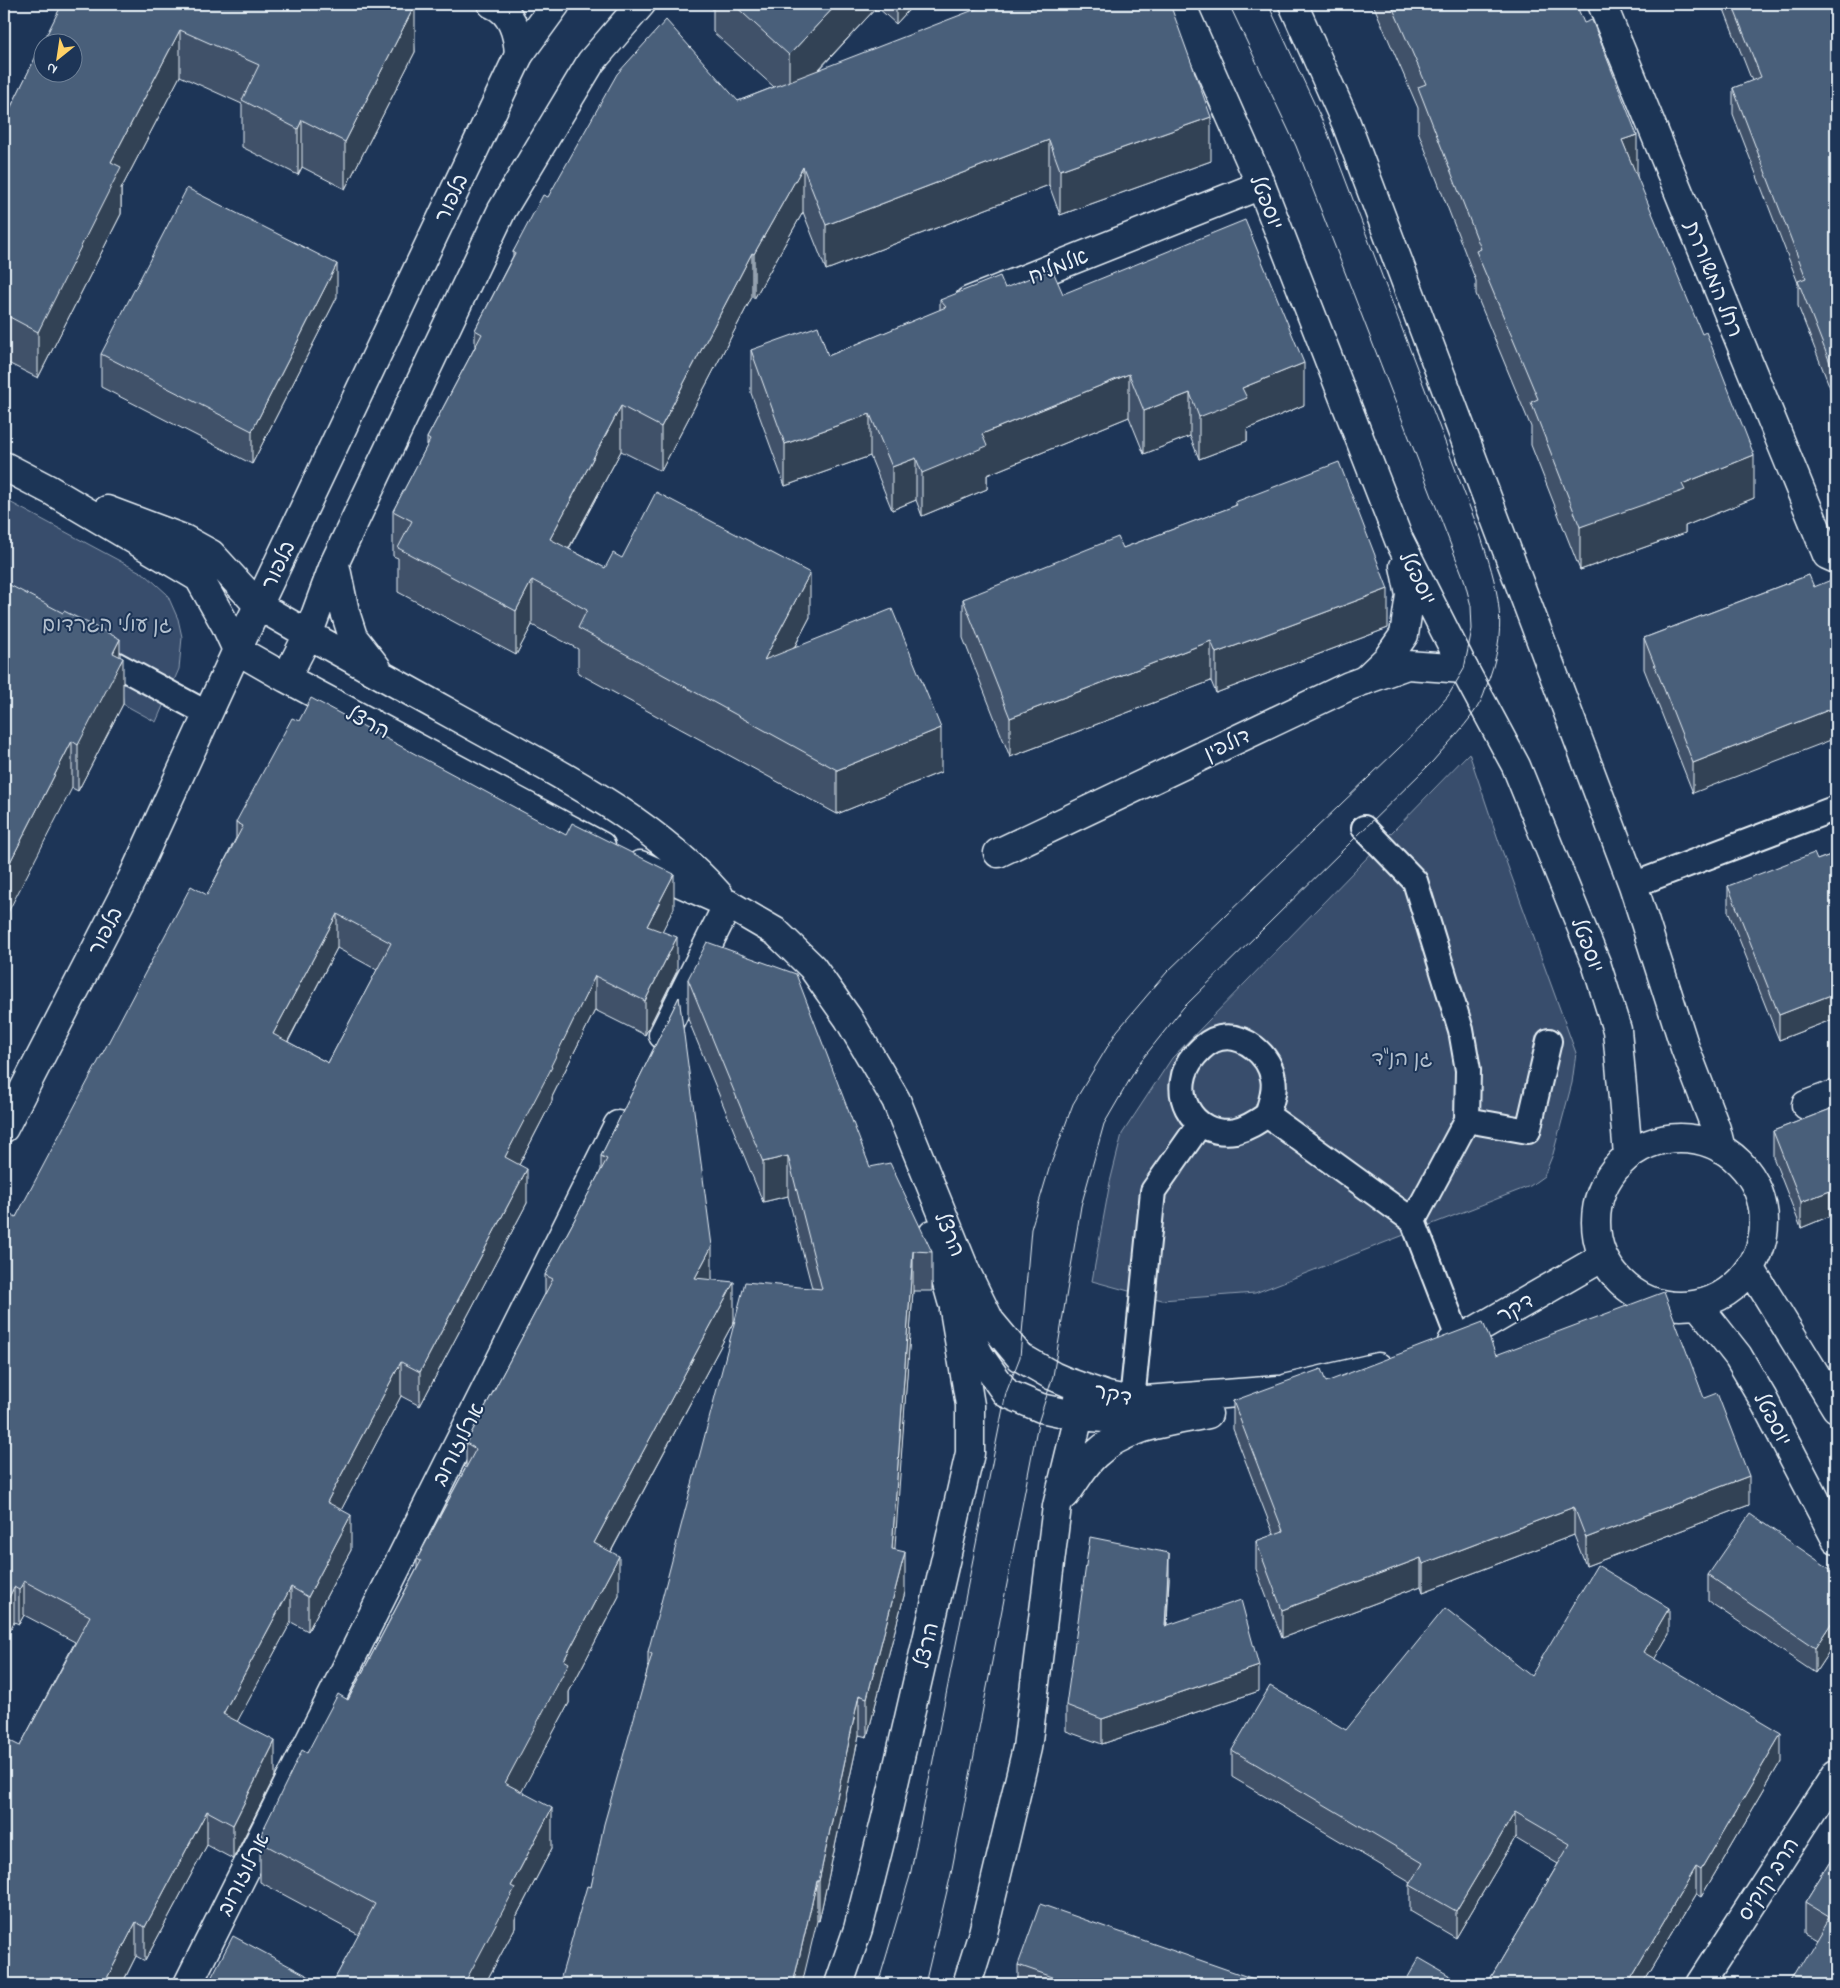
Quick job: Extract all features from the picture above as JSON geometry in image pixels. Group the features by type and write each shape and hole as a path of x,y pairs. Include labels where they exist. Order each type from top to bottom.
{"street":[{"path":"492,4 510,19 518,36 519,55"},
{"name":"בלפור","path":"4,1128 133,877 237,650 519,55 556,4"},
{"path":"286,678 308,634 335,562 502,210 591,62 642,4"},
{"name":"יוספטל","path":"1181,4 1261,185 1399,540 1464,669 1516,766 1596,963 1617,1030 1628,1155"},
{"path":"1293,4 1346,123 1633,885 1685,1048 1716,1129 1721,1149"},
{"name":"רחל המשוררת","path":"1602,4 1832,557"},
{"name":"אלמליח","path":"947,310 1261,185"},
{"name":"הרצל","path":"4,466 50,490 199,578 225,624 237,650 616,854 728,904 776,932 812,967 848,1018 896,1100 948,1231 990,1321 1020,1357 1052,1376 1067,1382"},
{"name":"הרצל","path":"50,490 184,539 211,554 259,606 587,789 632,820 699,872 728,904"},
{"path":"1365,680 1388,659 1404,635 1410,595 1399,540"},
{"path":"335,562 345,612 354,637 384,677"},
{"path":"72,641 208,714"},
{"name":"דולפין","path":"998,853 1365,680 1407,665 1464,669"},
{"path":"1633,885 1836,808"},
{"path":"1364,828 1415,881 1461,1030 1468,1070 1467,1120 1413,1221"},
{"path":"652,1056 728,904"},
{"path":"1219,1038 1234,1038 1251,1045 1265,1059 1273,1078 1273,1095 1267,1116 1252,1126 1235,1131 1219,1131 1200,1124 1186,1108 1183,1074 1189,1062 1203,1046 1219,1038"},
{"path":"1467,1120 1528,1131 1549,1042"},
{"path":"1806,1105 1836,1094"},
{"name":"הרצל","path":"839,1984 858,1929 886,1818 970,1453 970,1405 952,1301 896,1100"},
{"name":"ארלוזורוב","path":"188,1984 630,1101"},
{"path":"1267,1116 1413,1221 1459,1340"},
{"path":"1132,1401 1154,1191 1200,1124"},
{"path":"1684,1138 1721,1149 1743,1166 1758,1190 1765,1216 1762,1244 1751,1269 1737,1286 1718,1298 1698,1305 1675,1307 1652,1302 1632,1292 1615,1276 1603,1257 1596,1236 1596,1213 1601,1191 1612,1171 1628,1155 1645,1145 1664,1139 1684,1138"},
{"name":"דקר","path":"1432,1349 1459,1340 1603,1257"},
{"path":"1751,1269 1836,1408"},
{"name":"הרצל","path":"952,1301 980,1356 1006,1393 1041,1408 1079,1416"},
{"name":"יוספטל","path":"1698,1305 1738,1356 1836,1540"},
{"name":"דקר","path":"1079,1416 1130,1420 1208,1414 1279,1390 1378,1368 1405,1358"},
{"path":"968,1984 983,1933 1027,1748 1057,1506 1079,1416 1077,1394 1067,1382"},
{"name":"דקר","path":"1067,1382 1108,1396 1132,1401 1279,1390"},
{"path":"1057,1506 1094,1456 1114,1439 1148,1426 1208,1414"},
{"name":"הרב קוקיס","path":"1700,1984 1836,1774"}],"green space":[{"name":"גן עולי הגרדום","path":"4,499 146,575 167,594 178,619 182,637 179,669 156,722 4,639"},
{"name":"גן הנ\"ד","path":"1469,753 1499,842 1576,1053 1572,1083 1553,1154 1544,1176 1530,1186 1255,1293 1162,1300 1092,1281 1110,1182 1122,1134 1172,1058"}],"building":[{"path":"62,4 415,5 345,142 302,120 298,129 242,100 259,65 180,30 111,162 121,167 38,332 4,314 4,108 9,111 32,64 32,82 82,82 82,32 48,32"},
{"path":"733,4 837,4 789,55"},
{"path":"989,4 1170,4 1211,117 1060,170 1049,140 826,225 803,167 754,254 752,253 661,427 621,406 550,539 605,568 613,553 622,558 656,492 810,573 764,660 892,609 941,728 837,770 578,628 587,610 532,580 516,611 398,548 412,521 393,511 430,440 427,438 482,334 475,330 515,253 513,252 543,195 548,197 617,74 666,20 738,101"},
{"path":"1391,4 1576,4 1584,23 1592,20 1637,135 1622,140 1702,334 1706,332 1754,455 1682,484 1685,490 1580,527 1531,402 1538,399 1476,251 1481,249 1418,87 1426,84"},
{"path":"1732,4 1836,4 1836,378 1798,281 1806,278 1733,88 1761,77"},
{"path":"187,188 337,264 252,431 101,354"},
{"path":"1245,220 1304,363 1242,388 1247,398 1199,417 1190,393 1144,411 1129,374 982,434 987,446 922,473 916,458 892,467 870,414 785,444 751,350 818,326 828,356 946,307 940,300 1000,276 1005,288 1052,269 1063,294"},
{"path":"1339,462 1388,589 1216,653 1211,641 1010,718 963,599 1118,537 1123,548 1237,505 1235,502"},
{"path":"1809,575 1814,587 1836,578 1836,707 1693,763 1644,638"},
{"path":"4,582 63,613 64,611 120,639 113,653 123,658 78,745 72,741 4,874"},
{"path":"311,698 566,835 572,823 674,874 647,926 677,937 645,1001 595,976 552,1067 505,1157 527,1169 420,1372 401,1362 327,1502 351,1515 308,1597 291,1587 223,1714 275,1741 233,1825 207,1811 145,1927 136,1922 104,1984 4,1984 4,1742 6,1739 20,1746 90,1616 24,1581 19,1590 14,1587 4,1608 4,1228 11,1214 16,1217 191,886 207,895 243,826 236,822 292,718 299,721","holes":["337,914 391,943 328,1063 273,1034"]},
{"path":"1814,853 1817,860 1836,853 1836,993 1779,1015 1728,886"},
{"path":"707,942 796,974 870,1167 890,1163 932,1252 913,1251 892,1549 905,1552 867,1698 859,1695 819,1881 817,1881 793,1984 559,1984 587,1886 591,1887 604,1824 652,1654 648,1652 745,1282 822,1289 788,1156 763,1162 688,979"},
{"path":"679,997 712,1246 695,1278 734,1282 594,1543 619,1556 564,1660 569,1663 505,1783 552,1808 511,1886 515,1888 464,1984 332,1984 375,1904 260,1842 263,1835 261,1834 302,1750 307,1753 338,1694 348,1700 421,1561 417,1559 476,1449 466,1443 553,1279 545,1275 607,1159 601,1156"},
{"path":"1836,1107 1836,1207 1830,1191 1801,1202 1773,1131"},
{"path":"1664,1292 1704,1398 1717,1393 1749,1476 1586,1538 1574,1507 1423,1564 1421,1558 1282,1610 1256,1541 1283,1531 1233,1401 1321,1369 1326,1382 1483,1322 1496,1355"},
{"path":"1750,1514 1836,1573 1836,1616 1815,1648 1708,1575"},
{"path":"1090,1537 1169,1553 1165,1626 1241,1600 1259,1666 1102,1719 1066,1705"},
{"path":"1597,1565 1669,1608 1643,1652 1781,1734 1701,1870 1696,1867 1627,1984 1487,1984 1570,1844 1515,1812 1456,1911 1410,1885 1423,1863 1232,1750 1270,1686 1346,1730 1445,1608 1531,1676"},
{"path":"1836,1852 1836,1984 1790,1984 1830,1917 1805,1902"},
{"path":"1040,1904 1268,1984 1070,1984 1018,1965"},
{"path":"233,1936 323,1984 208,1984"},
{"path":"1419,1958 1464,1984 1404,1984"}],"tram line":[{"path":"878,1984 910,1876 1006,1393 1020,1357 1031,1229 1049,1169 1073,1104 1117,1031 1167,972 1426,722 1448,696 1464,669 1472,629 1471,606 1464,579 1296,146 1229,4"},
{"path":"925,1984 951,1874 1038,1423 1053,1376 1081,1206 1104,1124 1140,1062 1183,1008 1433,761 1471,717 1481,701 1496,657 1500,621 1496,588 1480,534 1327,131 1268,4"}]}
